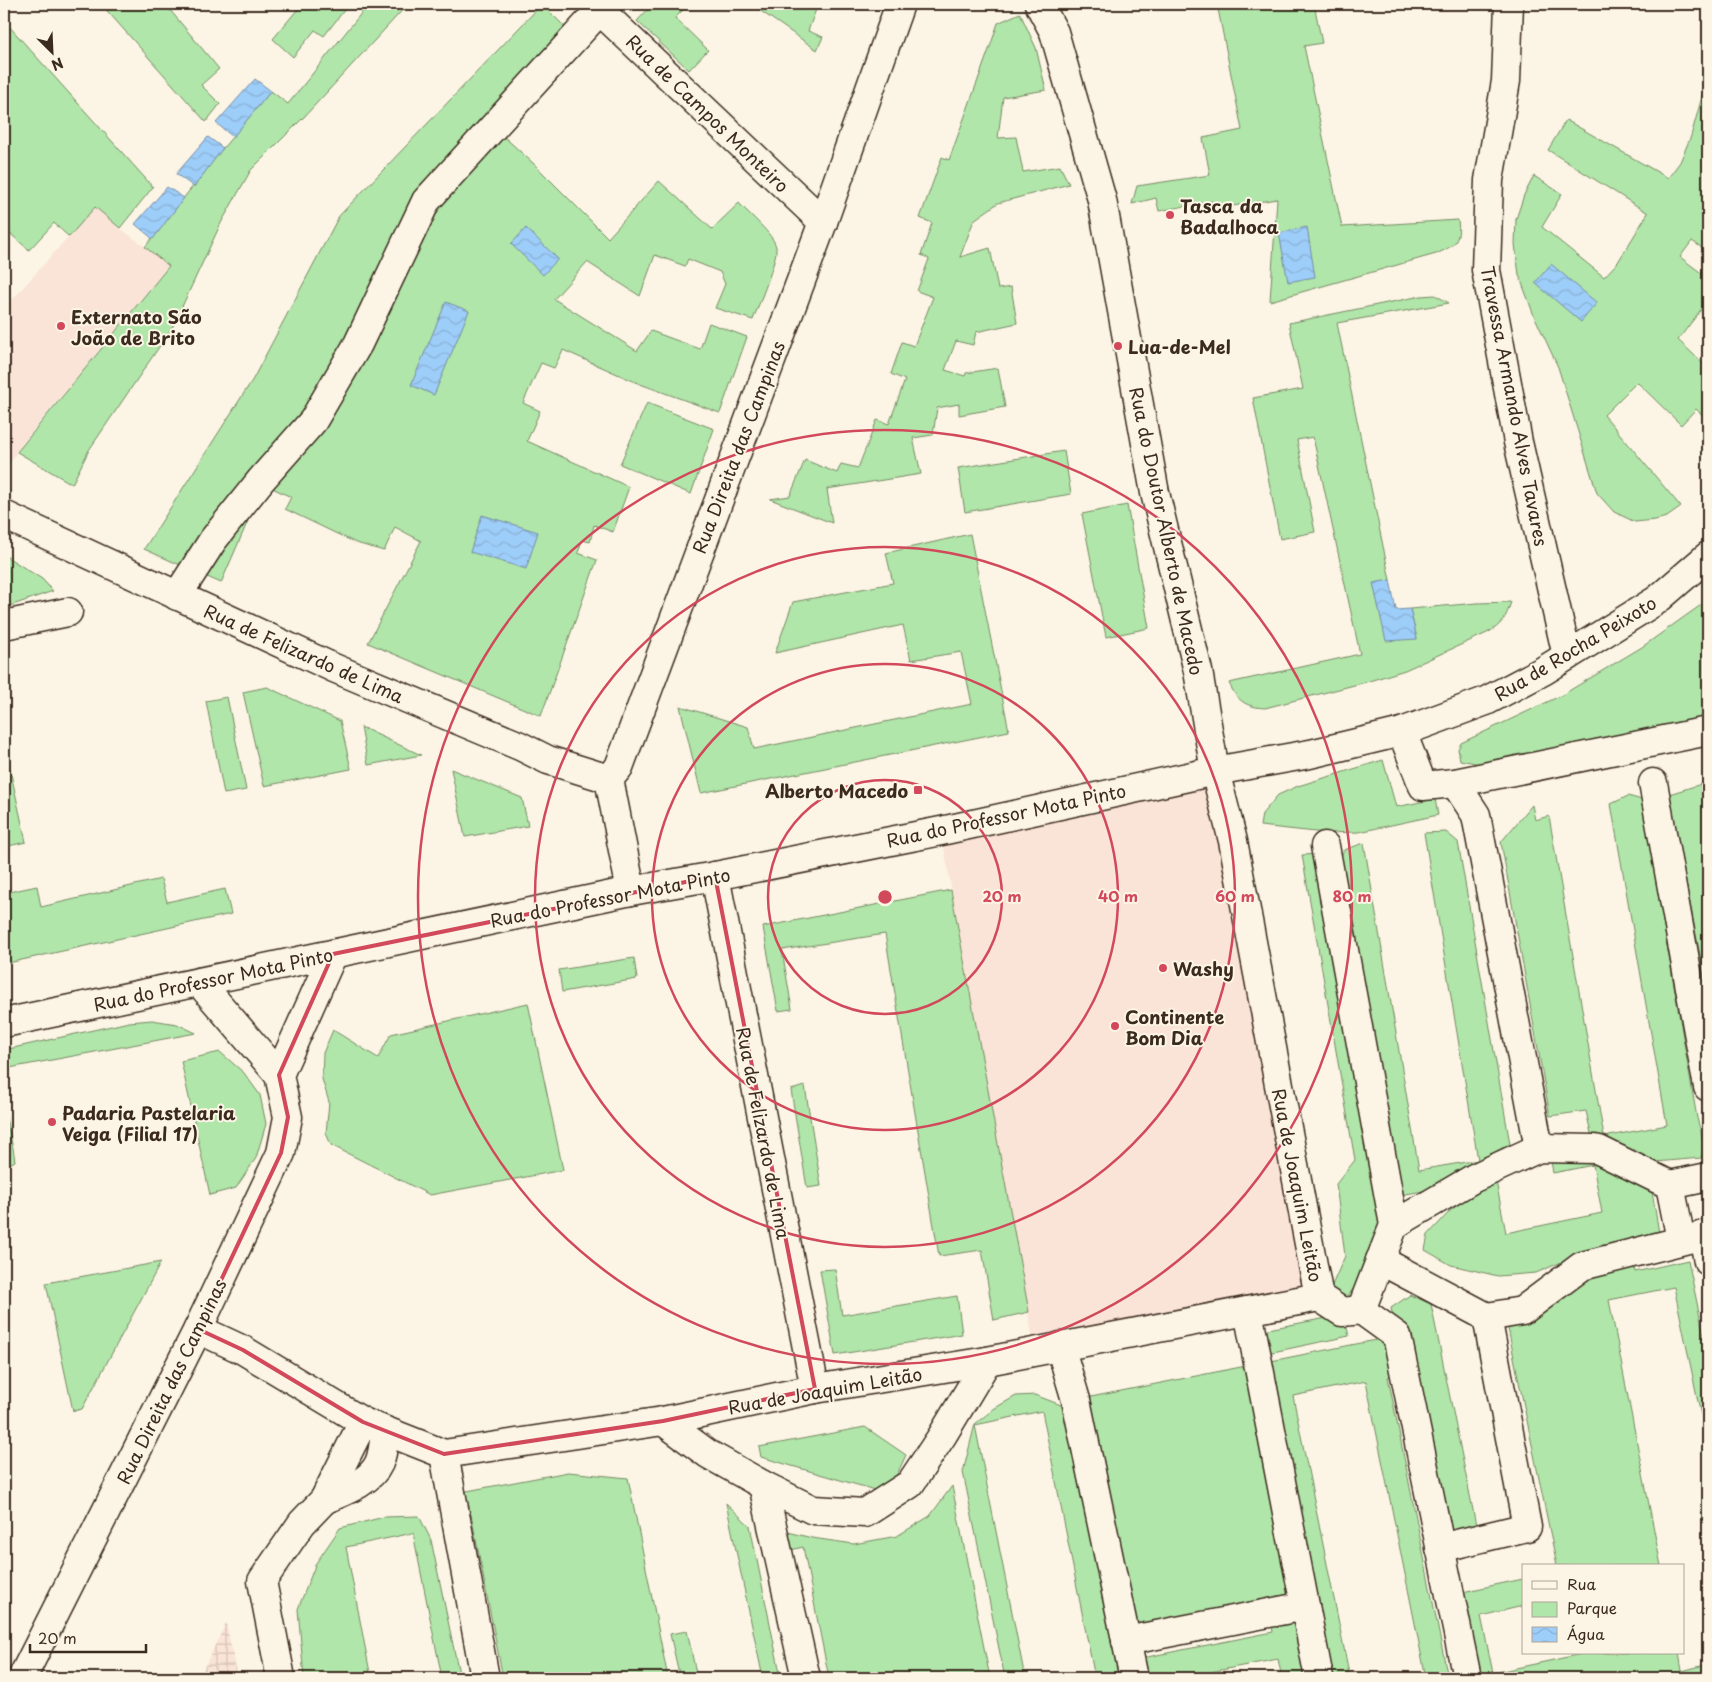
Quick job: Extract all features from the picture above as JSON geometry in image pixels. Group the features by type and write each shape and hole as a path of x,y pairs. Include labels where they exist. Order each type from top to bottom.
{"street":[{"name":"Rua Direita das Campinas","path":"609,779 619,767 823,222 900,4"},
{"name":"Rua do Doutor Alberto de Macedo","path":"1039,4 1054,32 1102,200 1155,493 1198,670 1215,771"},
{"name":"Travessa Armando Alves Tavares","path":"1509,4 1506,81 1489,180 1486,270 1518,442 1567,656"},
{"name":"Rua de Campos Monteiro","path":"596,7 823,222"},
{"path":"177,596 213,540 261,480 313,421 358,344 426,200 596,7"},
{"name":"Rua de Felizardo de Lima","path":"4,515 334,668 520,746 548,760 609,779"},
{"name":"Rua de Rocha Peixoto","path":"1215,771 1310,754 1402,732 1486,701 1543,671 1657,600 1708,556"},
{"path":"4,625 68,612"},
{"path":"1402,732 1422,786 1455,783 1708,731"},
{"name":"Rua do Professor Mota Pinto","path":"4,1023 631,891 941,831 1215,771"},
{"name":"Rua de Joaquim Leitão","path":"444,1454 662,1421 815,1390 987,1361 1319,1298 1234,841 1215,771"},
{"path":"609,779 631,891"},
{"path":"1455,783 1476,815 1538,1148"},
{"path":"1652,783 1708,1087"},
{"path":"1325,846 1394,1225 1361,1310"},
{"name":"Rua de Felizardo de Lima","path":"715,876 815,1390"},
{"path":"279,1076 333,954"},
{"name":"Rua Direita das Campinas","path":"22,1678 198,1329 281,1153 288,1117 279,1076 199,982"},
{"path":"1380,1260 1487,1317 1522,1311 1582,1266 1700,1243 1670,1185 1599,1150 1538,1148 1474,1178 1394,1225"},
{"path":"1670,1185 1708,1177"},
{"path":"1319,1298 1342,1312 1361,1310 1397,1336 1466,1678"},
{"path":"1248,1311 1319,1678"},
{"path":"1440,1548 1527,1527 1487,1317"},
{"path":"198,1329 243,1350 374,1427 444,1454 485,1678"},
{"path":"1060,1346 1076,1400 1134,1678"},
{"path":"662,1421 708,1454 763,1485 814,1510 865,1513 910,1484 942,1436 987,1361"},
{"path":"281,1678 262,1581 302,1523 324,1500 367,1478 379,1464 374,1427"},
{"path":"763,1485 806,1678"},
{"path":"1126,1641 1305,1606"}],"highlighted area":[{"path":"715,876 815,1389 663,1421 444,1454 363,1422 243,1350 198,1329 281,1153 288,1117 279,1075 333,954"}],"shaded area":[{"name":"Externato São João de Brito","path":"95,207 169,265 22,444 4,472 4,309"},
{"path":"1215,771 1319,1297 1035,1351 941,831"},
{"path":"226,1623 238,1678 199,1678"}],"green space":[{"path":"101,4 165,4 219,69 201,85 220,104 206,122"},
{"path":"302,4 349,4 324,36 315,30 293,57 273,39"},
{"path":"352,4 408,4 304,117 251,170 221,223 172,328 89,450 72,484 17,452 169,266 145,247 223,148 271,91 288,104 363,11"},
{"path":"542,4 568,30 501,134 608,238 659,181 712,229 739,203 771,236 776,247 776,253 753,320 715,308 725,284 720,272 688,259 685,266 655,255 640,296 587,262 554,299 637,351 651,331 700,349 709,323 747,337 720,413 640,384 563,350 554,368 541,363 523,403 540,411 527,441 629,487 613,532 594,525 590,542 582,540 578,553 597,560 541,716 368,643 421,541 395,527 384,551 356,543 285,509 291,497 264,484 221,583 144,549 253,379 339,216"},
{"path":"653,4 689,4 675,18 708,50 689,70 637,21"},
{"path":"818,4 808,31 823,37 817,50 752,5"},
{"path":"1217,4 1314,4 1322,43 1304,46 1342,227 1458,220 1457,238 1452,246 1436,254 1270,301 1277,199 1214,209 1212,201 1159,211 1156,198 1132,204 1137,186 1210,175 1203,138 1242,130"},
{"path":"1020,13 1036,48 1046,90 1003,97 998,138 1016,137 1023,172 1060,166 1069,184 998,203 974,220 960,257 990,248 998,289 1011,287 1017,323 976,332 973,345 956,341 945,370 965,376 966,373 998,368 1005,407 959,415 959,404 937,408 933,435 913,438 921,474 827,489 832,523 770,499 790,496 805,460 837,473 841,464 858,468 877,420 889,424 905,380 891,374 902,342 914,346 933,297 917,291 929,259 921,255 932,223 920,218 942,157 949,160 998,23"},
{"path":"8,25 153,187 120,228 95,207 69,237 54,223 29,250 5,229 4,231 4,28"},
{"path":"1708,75 1708,252 1692,241 1680,257 1708,278 1708,304 1706,303 1678,340 1708,368 1708,420 1696,409 1681,425 1637,382 1604,415 1681,507 1667,517 1635,522 1614,512 1597,493 1558,367 1533,313 1519,275 1515,244 1516,219 1524,195 1534,176 1562,194 1542,227 1604,277 1618,262 1648,213 1548,150 1566,120 1668,178 1680,162 1691,136"},
{"path":"1435,295 1449,303 1337,323 1390,580 1374,584 1417,639 1410,609 1511,602 1507,612 1500,624 1487,633 1405,670 1265,708 1247,704 1239,699 1229,683 1360,654 1313,437 1297,440 1315,532 1280,539 1253,398 1303,389 1289,323 1421,296"},
{"path":"647,403 714,429 691,494 620,464"},
{"path":"1064,451 1071,494 965,512 958,468"},
{"path":"1127,505 1149,628 1106,637 1082,514"},
{"path":"970,534 1009,731 701,793 680,706 748,727 754,749 972,704 961,652 911,660 903,625 775,653 793,602 893,583 886,553"},
{"path":"4,555 42,579 53,591 4,608"},
{"path":"1708,600 1708,719 1480,764 1460,760 1458,749 1461,743 1562,695 1642,647"},
{"path":"267,687 340,721 351,769 264,786 243,692"},
{"path":"227,697 246,790 224,794 206,701"},
{"path":"361,727 421,755 368,765"},
{"path":"4,742 26,842 4,847"},
{"path":"1383,760 1396,807 1435,799 1438,815 1359,832 1325,833 1260,826 1262,814 1278,795 1298,786"},
{"path":"451,769 522,798 528,826 465,837"},
{"path":"1708,782 1708,997 1669,794"},
{"path":"1628,796 1642,800 1697,1118 1705,1146 1701,1158 1655,1162 1604,1137 1667,1125 1611,804"},
{"path":"1532,805 1535,820 1549,816 1604,1137 1592,1138 1586,1111 1550,1116 1501,842"},
{"path":"1446,832 1458,842 1510,1144 1479,1160 1434,1189 1395,1196 1340,858 1344,850 1364,843 1419,1170 1478,1160 1424,833"},
{"path":"1319,854 1382,1235 1357,1285 1343,1301 1329,1292 1345,1256 1336,1184 1355,1160 1302,855"},
{"path":"161,879 167,902 225,889 231,914 8,963 4,942 4,893 37,886 41,907"},
{"path":"951,890 1029,1312 994,1320 982,1250 939,1256 885,934 782,950 792,1009 778,1011 763,927"},
{"path":"634,958 637,979 562,992 559,970"},
{"path":"528,1003 563,1170 430,1195 331,1145 326,1133 329,1102 322,1079 323,1053 333,1030 378,1058 391,1034"},
{"path":"152,1020 177,1024 196,1033 4,1069 4,1050 129,1022"},
{"path":"220,1052 244,1073 260,1095 266,1124 256,1158 236,1188 210,1195 181,1061"},
{"path":"805,1086 821,1186 807,1188 791,1090"},
{"path":"4,1110 15,1161 4,1167"},
{"path":"1550,1155 1592,1158 1630,1175 1652,1191 1659,1233 1564,1261 1536,1273 1498,1276 1451,1265 1425,1250 1428,1235 1451,1210 1495,1176 1506,1233 1602,1213 1593,1165 1553,1173"},
{"path":"1631,1254 1635,1272 1688,1260 1708,1355 1708,1449 1674,1287 1609,1300 1661,1564 1557,1564 1505,1314"},
{"path":"161,1262 82,1409 73,1411 46,1283"},
{"path":"835,1269 842,1315 957,1296 962,1334 835,1355 820,1270"},
{"path":"1410,1295 1431,1304 1476,1525 1437,1533 1404,1374 1388,1377 1448,1678 1426,1678 1366,1381 1293,1396 1350,1678 1282,1678 1278,1659 1180,1678 1146,1678 1142,1658 1273,1632 1270,1613 1126,1641 1076,1400 1396,1336 1391,1308"},
{"path":"1332,1317 1346,1324 1349,1336 1268,1353 1263,1330"},
{"path":"1035,1395 1066,1407 1119,1678 1095,1678 1042,1411 975,1425 1025,1678 1005,1678 963,1472 975,1424 995,1408 1016,1396"},
{"path":"865,1427 906,1455 893,1483 878,1491 761,1457 759,1447"},
{"path":"568,1472 628,1478 668,1678 503,1678 471,1514 455,1517 451,1494"},
{"path":"952,1486 990,1678 949,1678 948,1673 924,1678 829,1678 803,1547 791,1550 788,1532 812,1538 854,1544 897,1536 930,1516"},
{"path":"726,1503 750,1526 781,1678 763,1678"},
{"path":"419,1516 431,1540 460,1678 442,1678 413,1533 346,1547 371,1678 304,1678 298,1609 316,1563 340,1528 384,1517"},
{"path":"1522,1579 1522,1606 1481,1616 1493,1673 1581,1654 1679,1654 1682,1671 1708,1664 1708,1678 1471,1678 1453,1594"},
{"path":"687,1631 697,1678 680,1678 670,1634"}],"water":[{"path":"255,79 271,91 233,137 216,123"},
{"path":"208,137 223,148 194,187 176,174"},
{"path":"167,187 184,198 153,239 135,224"},
{"path":"1307,227 1315,277 1288,282 1279,233"},
{"path":"526,228 558,259 543,275 511,244"},
{"path":"1551,264 1597,303 1581,322 1535,283"},
{"path":"446,302 469,311 434,395 411,385"},
{"path":"482,515 538,532 526,569 470,552"},
{"path":"1390,580 1396,610 1410,609 1417,639 1386,641 1373,583"}],"place":[{"name":"Tasca da Badalhoca","path":"1170,215"},
{"name":"Externato São João de Brito","path":"61,326"},
{"name":"Lua-de-Mel","path":"1118,346"},
{"name":"Alberto Macedo","path":"918,790"},
{"name":"Washy","path":"1163,968"},
{"name":"Continente Bom Dia","path":"1115,1026"},
{"name":"Padaria Pastelaria Veiga (Filial 17)","path":"52,1122"}]}
